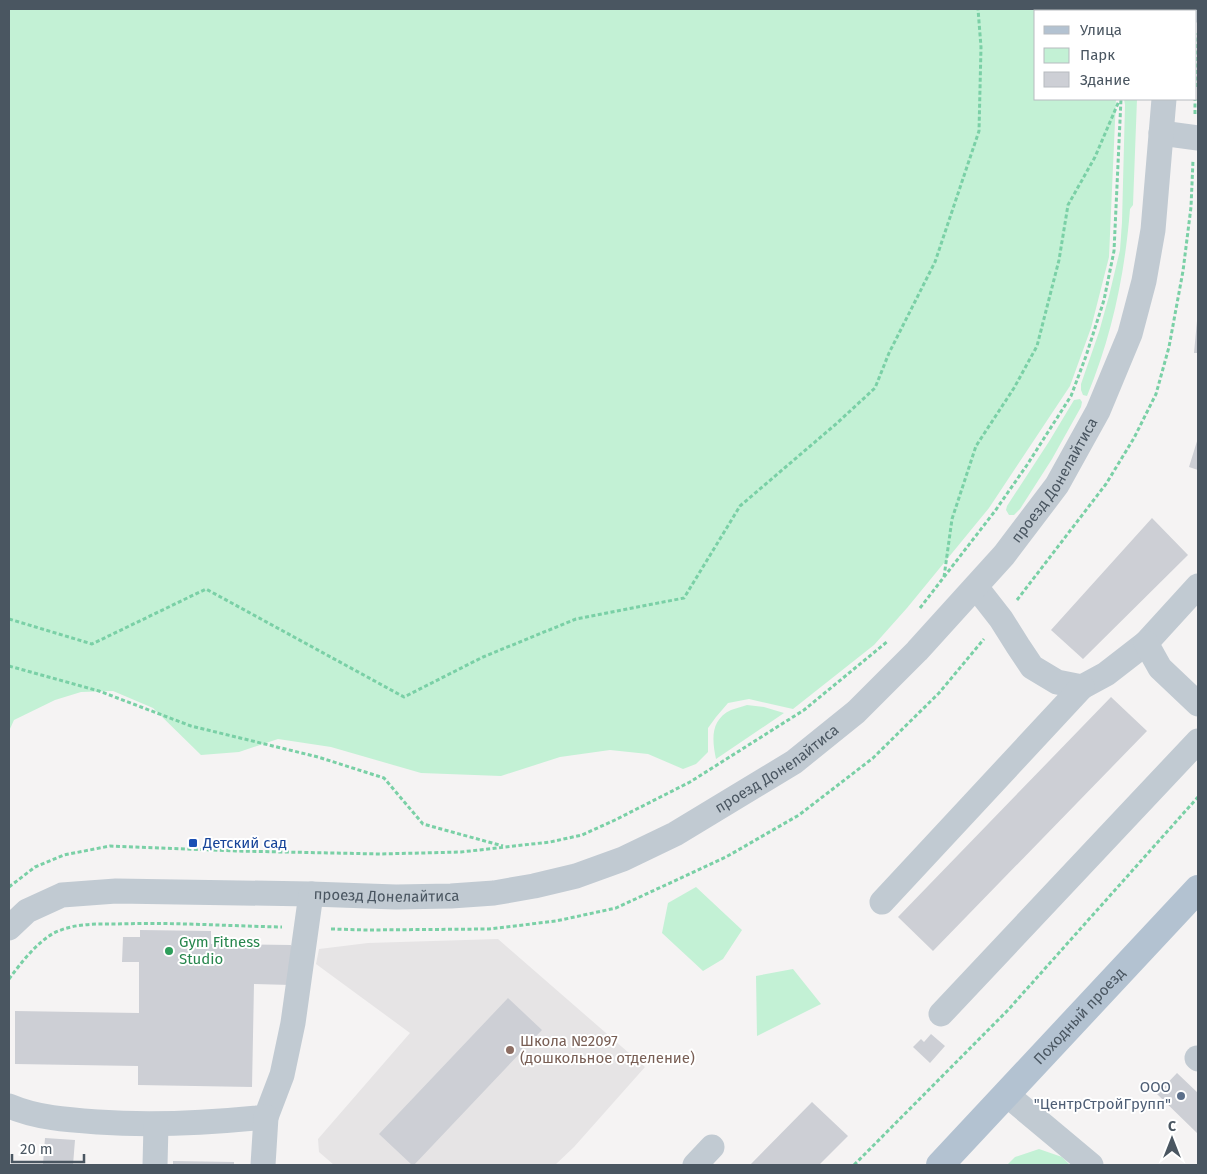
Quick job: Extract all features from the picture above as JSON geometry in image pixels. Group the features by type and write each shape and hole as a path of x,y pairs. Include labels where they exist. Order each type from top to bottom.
{"main road":[{"name":"Походный проезд","path":"940,1165 1198,889"}],"street":[{"path":"1186,9 1198,10"},
{"name":"проезд Донелайтиса","path":"9,928 27,911 62,895 116,891 396,897 450,896 494,893 534,886 576,876 623,859 675,834 794,762 856,712 918,651 1004,555 1058,485 1098,411 1130,334 1144,282 1153,230 1164,100"},
{"path":"1161,133 1196,137"},
{"path":"882,902 1082,687 1106,674 1146,643 1198,586"},
{"path":"976,587 1001,618 1032,667 1057,682 1082,687"},
{"path":"1146,643 1160,668 1198,704"},
{"path":"941,1014 1198,741"},
{"path":"263,1165 266,1117 282,1075 292,1023 311,894"},
{"path":"1006,1094 1091,1165"},
{"path":"9,1106 24,1112 64,1120 114,1124 156,1125 218,1122 266,1117"},
{"path":"155,1165 156,1125"},
{"path":"695,1165 712,1147"}],"path":[{"path":"9,619 92,644 206,589 404,697 483,657 576,619 684,598 740,506 875,388 890,353 935,262 979,131 981,47 978,9"},
{"path":"1197,58 1198,28"},
{"path":"916,612 995,511 1071,396 1104,300 1114,251 1120,100"},
{"path":"944,578 952,519 976,446 1014,388 1037,346 1059,260 1068,205 1095,157 1120,100"},
{"path":"9,979 16,968 34,949 54,933 80,925 146,923 366,930 489,929 556,921 616,908 726,857 799,815 873,758 939,693 1026,589 1106,484 1134,438 1156,394 1169,347 1183,271 1191,207 1196,137 1195,100"},
{"path":"9,888 36,866 64,855 110,846 380,854 460,852 550,842 582,835 690,782 804,710 886,644 892,637"},
{"path":"9,666 99,691 190,726 318,757 384,778 422,824 506,847"},
{"path":"854,1165 1008,1010 1198,797"}],"shaded area":[{"name":"Школа №2097 (дошкольное отделение)","path":"498,939 645,1067 574,1147 555,1165 334,1165 319,1152 318,1139 410,1033 316,964 319,949 368,943"}],"green space":[{"path":"9,9 1120,9 1034,10 1034,100 1116,100 1109,257 1091,328 1070,386 989,508 907,608 874,645 793,709 749,699 728,703 708,728 708,752 696,764 683,769 648,754 610,750 560,757 501,776 421,773 331,747 278,739 239,752 201,755 153,708 113,691 81,692 55,700 14,720 9,731"},
{"path":"1124,100 1137,100 1133,205 1130,209 1125,257 1116,304 1104,350 1087,396 1083,395 1081,384 1099,332 1120,250"},
{"path":"1080,399 1082,402 1081,407 1052,459 1020,509 1014,515 1009,515 1006,510 1007,506 1074,400"},
{"path":"747,705 764,707 784,713 716,759 713,738 719,719 731,710"},
{"path":"696,887 742,930 723,959 703,971 662,933 668,903"},
{"path":"793,969 821,1004 757,1036 756,976"},
{"path":"1039,1149 1062,1157 1070,1165 1007,1165 1015,1157"}],"building":[{"path":"1197,321 1198,353 1194,353"},
{"path":"1198,438 1198,470 1189,467"},
{"path":"1152,518 1188,555 1083,659 1051,630"},
{"path":"1111,697 1147,731 933,951 898,917"},
{"path":"140,930 211,931 211,944 291,945 291,985 254,984 252,1087 138,1085 138,1066 15,1064 15,1011 139,1013 139,962 122,962 123,937 140,937"},
{"path":"508,998 542,1030 412,1165 379,1134"},
{"path":"931,1034 945,1046 930,1063 913,1047 921,1039 924,1042"},
{"path":"1177,1073 1198,1093 1197,1133 1157,1094"},
{"path":"812,1102 848,1136 819,1165 750,1165"},
{"path":"45,1138 75,1140 73,1165 43,1164"},
{"path":"173,1161 234,1162 234,1165 173,1165"}],"place":[{"name":"Детский сад","path":"193,843"},
{"name":"Gym Fitness Studio","path":"169,951"},
{"name":"Школа №2097 (дошкольное отделение)","path":"510,1050"},
{"name":"ООО \"ЦентрСтройГрупп\"","path":"1181,1096"}]}
